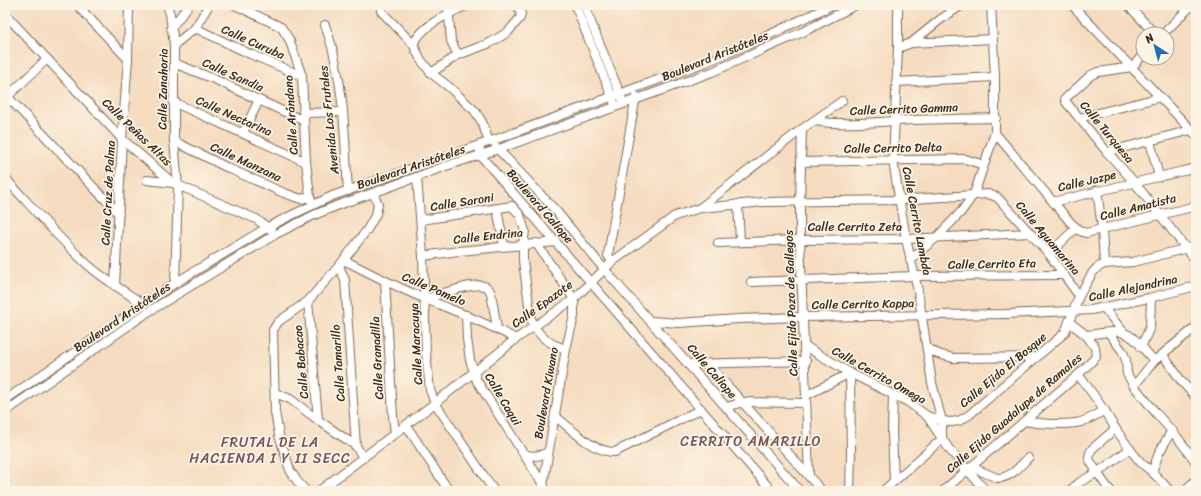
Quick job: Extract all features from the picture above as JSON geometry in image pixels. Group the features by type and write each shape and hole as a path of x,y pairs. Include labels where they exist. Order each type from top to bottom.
{"street":[{"path":"77,5 128,59"},
{"name":"Calle Cruz de Palma","path":"115,286 122,139 128,59 129,5"},
{"path":"167,5 170,14 174,45"},
{"path":"171,28 189,5"},
{"name":"Calle Zanahoria","path":"175,283 176,184 173,102 174,45 195,28 209,5"},
{"name":"Calle Arándano","path":"235,5 281,27 289,39 302,76 306,162 310,197 313,205"},
{"path":"381,5 381,10 413,44 421,60 431,73 475,111 482,122 492,146 499,149"},
{"path":"448,5 451,41 458,55"},
{"path":"413,44 423,30 448,14 468,5"},
{"path":"431,73 458,55 490,43 508,32 520,18 521,13 517,5"},
{"path":"575,5 616,95"},
{"path":"584,5 620,105"},
{"name":"Boulevard Aristóteles","path":"5,400 175,283 268,227 313,205 348,191 490,142 732,52 832,5"},
{"name":"Boulevard Aristóteles","path":"5,412 148,312 276,234 314,215 446,166 499,149 732,64 805,31 856,5"},
{"name":"Calle Cerrito Lambda","path":"898,5 898,48 893,161 910,260 916,276 932,383 942,421 942,439"},
{"path":"911,43 941,18 962,5"},
{"path":"910,260 937,238 961,212 974,194 995,133 995,77 991,5"},
{"path":"1072,5 1195,131"},
{"path":"1128,5 1148,26"},
{"path":"1171,26 1192,5 1196,10"},
{"name":"Calle Peñas Altas","path":"5,14 122,139 176,184 256,219 276,234"},
{"name":"Avenida Los Frutales","path":"325,25 335,60 343,112 348,191"},
{"name":"Calle Curuba","path":"195,28 250,54 302,76"},
{"path":"898,48 911,43 993,39"},
{"path":"47,59 6,96 119,214"},
{"name":"Calle Sandia","path":"174,64 214,79 259,100 303,117"},
{"path":"1132,67 1135,64"},
{"name":"Calle Turquesa","path":"1132,67 1098,72 1091,75 1075,89 1066,99 1066,102 1107,152 1135,183 1196,261"},
{"path":"896,82 995,77"},
{"path":"612,262 608,255 636,88"},
{"path":"1079,118 1161,97"},
{"path":"242,133 259,100"},
{"name":"Calle Epazote","path":"319,491 395,434 516,339 574,299 612,262 675,216 700,208 802,129 842,101"},
{"name":"Calle Nectarina","path":"173,102 306,162"},
{"path":"303,117 343,112"},
{"name":"Calle Cerrito Gamma","path":"814,121 823,123 867,124 894,121 996,118"},
{"name":"Calle Ejido Pozo de Gallegos","path":"802,129 800,240 806,361 809,476"},
{"path":"1107,152 1195,131"},
{"path":"995,133 1076,228 1049,254"},
{"name":"Calle Manzana","path":"174,141 230,169 284,193 301,199 310,197"},
{"path":"1150,141 1159,177"},
{"path":"480,155 480,151 490,142"},
{"name":"Boulevard Calíope","path":"499,149 557,212 604,269"},
{"name":"Boulevard Calíope","path":"480,155 590,282"},
{"name":"Calle Cerrito Delta","path":"802,162 893,161 965,158 984,165"},
{"path":"446,166 450,168 472,160 478,160 488,164"},
{"name":"Calle Jazpe","path":"1053,202 1097,190 1135,183 1196,168"},
{"name":"Calle Maracuya","path":"417,177 423,256 426,354 430,390 435,403 494,491"},
{"path":"5,178 87,264 115,286 143,304"},
{"path":"147,180 176,184"},
{"path":"1097,190 1102,228 1104,264 1134,262 1196,246"},
{"path":"306,491 293,476 288,464 276,421 272,339 273,330 278,322 308,301 367,230 376,214 378,204 373,193"},
{"path":"700,208 764,202 899,200 974,194"},
{"name":"Calle Aguamarina","path":"974,194 988,194 997,197 1049,254 1079,296"},
{"name":"Calle Saroni","path":"421,220 482,212 497,208 510,207 522,203"},
{"path":"738,204 740,241"},
{"name":"Calle Amatista","path":"1076,228 1086,233 1196,206"},
{"path":"510,207 520,216 525,231 523,244 525,278 531,319 534,326 545,340 551,344 566,349"},
{"path":"497,208 504,246"},
{"name":"Calle Cerrito Zeta","path":"718,243 740,241 906,239 1030,233"},
{"name":"Calle Endrina","path":"423,256 523,244 556,242"},
{"path":"536,243 574,299"},
{"name":"Calle Pomelo","path":"341,263 497,328 516,339"},
{"name":"Calle Tamarillo","path":"341,263 345,280 356,446 363,458"},
{"name":"Calle Ejido El Bosque","path":"942,421 960,421 969,415 1060,337 1065,332 1079,296 1093,272 1104,264"},
{"name":"Calle Caliope","path":"604,269 690,364 800,491"},
{"name":"Calle Cerrito Eta","path":"751,282 916,276 1063,275"},
{"name":"Calle Granadilla","path":"386,281 395,434"},
{"path":"590,282 772,491"},
{"path":"425,299 470,286 486,286 489,288 491,293 497,328"},
{"name":"Calle Alejandrina","path":"1074,311 1104,308 1196,286"},
{"path":"1141,347 1150,326 1150,298"},
{"name":"Boulevard Kiwano","path":"543,488 566,349 574,316 574,299"},
{"name":"Calle Babacao","path":"308,301 318,420"},
{"path":"560,308 574,316"},
{"path":"1104,308 1125,334 1141,347 1154,361"},
{"name":"Calle Cerrito Kappa","path":"652,321 679,322 803,317 1006,314 1074,311"},
{"name":"Calle Caqui","path":"466,315 467,339 474,373 480,387 524,454 543,488"},
{"path":"1069,322 1086,336 1120,332 1125,334"},
{"path":"1134,386 1154,361 1195,331"},
{"path":"1109,333 1123,352 1126,360 1127,374 1134,386 1172,430 1196,462"},
{"name":"Calle Ejido Guadalupe de Ramales","path":"943,491 1093,361 1096,357 1096,347 1086,336"},
{"name":"Calle Cerrito Omega","path":"805,346 850,373 908,402 927,416 942,421"},
{"path":"927,348 938,354 953,358 1037,357"},
{"path":"1163,355 1182,382 1196,397"},
{"path":"690,364 806,361"},
{"path":"708,364 744,402 821,490"},
{"path":"727,407 744,402 806,399 850,373 850,491"},
{"path":"1078,375 1091,390 1105,410 1115,429 1138,460 1170,491"},
{"path":"275,393 290,399 356,446"},
{"path":"893,394 892,433 894,480"},
{"path":"555,416 596,448 606,452 614,452 701,409"},
{"path":"1025,421 1040,424 1076,423 1089,419 1105,410"},
{"path":"927,416 949,449 970,469 986,491"},
{"path":"406,425 449,491"},
{"path":"1111,491 1090,461 1089,457 1090,452 1115,429"},
{"path":"1152,472 1159,453 1172,430"},
{"path":"883,491 942,439"},
{"path":"1069,491 1130,449"},
{"path":"524,454 537,456 548,452"},
{"path":"970,469 1001,478 1011,474 1028,458"},
{"path":"1184,491 1196,480"}],"district":[{"name":"CERRITO AMARILLO","path":"751,441"},
{"name":"FRUTAL DE LA HACIENDA I Y II SECC","path":"270,450"}]}
